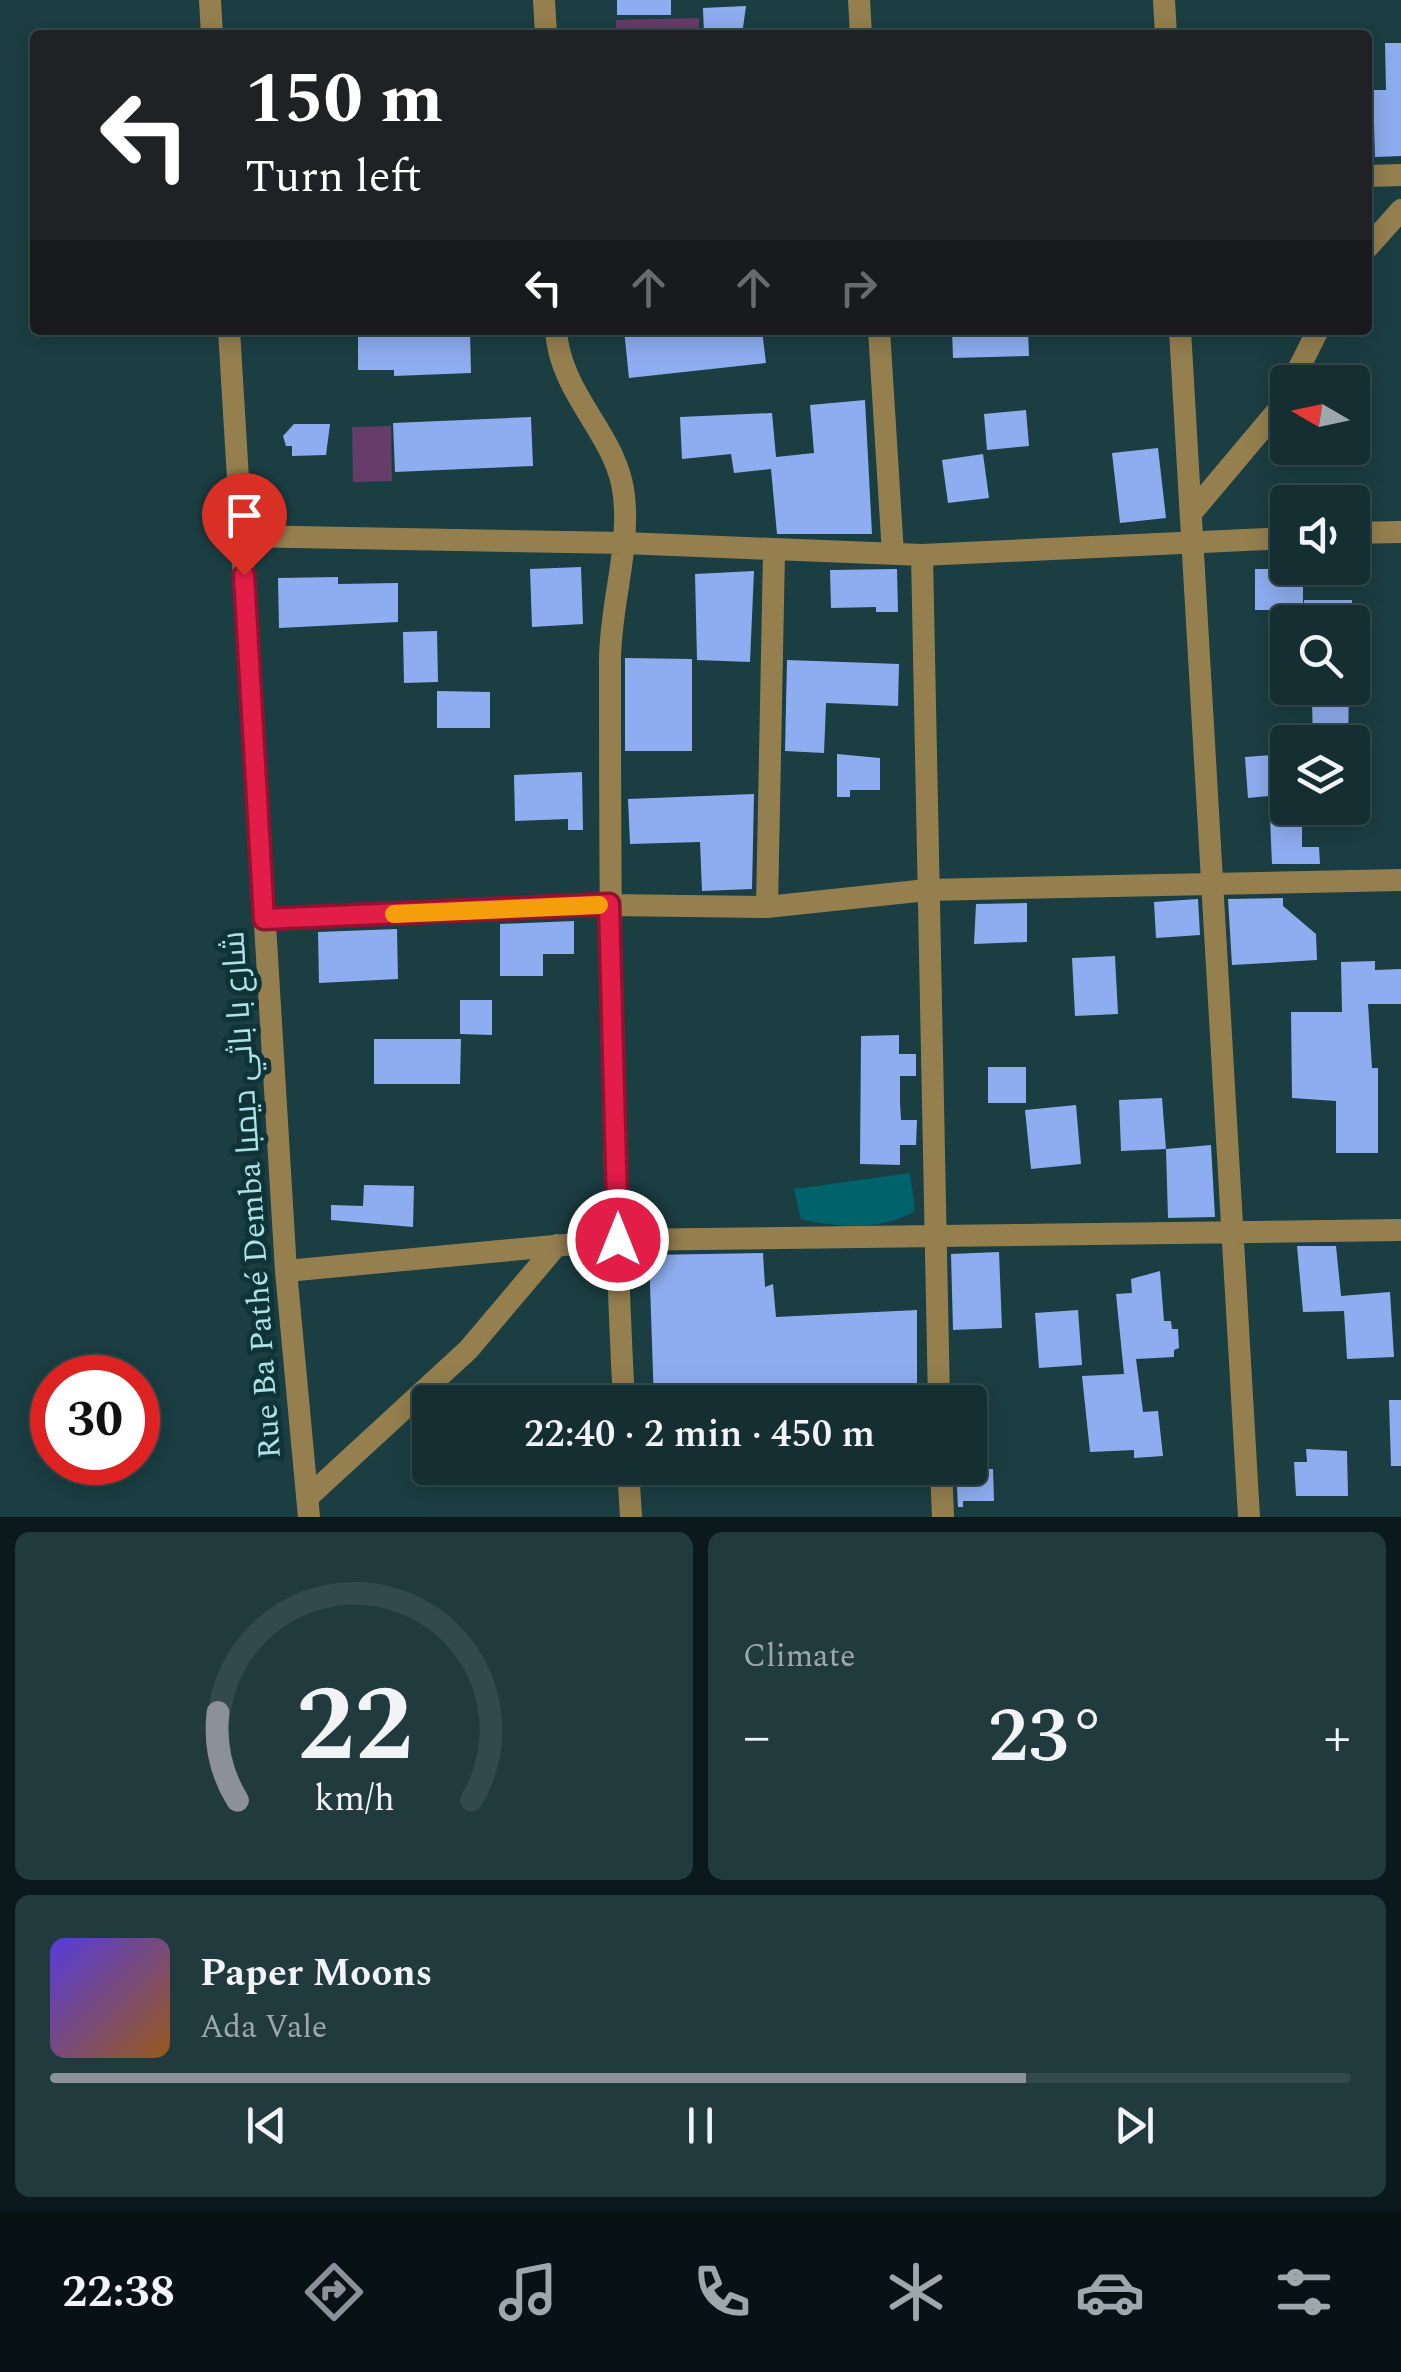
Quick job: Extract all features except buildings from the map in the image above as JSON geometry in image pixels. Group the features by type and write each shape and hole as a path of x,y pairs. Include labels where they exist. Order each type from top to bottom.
{"street":[{"path":"210,0 212,30"},
{"path":"544,0 546,30"},
{"path":"859,0 861,30"},
{"path":"1164,0 1166,30"},
{"path":"1372,176 1401,175"},
{"path":"1372,243 1401,210"},
{"name":"Rue Ba Pathé Demba شارع با باثي ديمبا","path":"229,335 286,1270 308,1508"},
{"path":"556,335 570,387 619,472 624,495 624,543 611,610 609,904 623,1385"},
{"path":"879,335 893,554"},
{"path":"1180,335 1249,1517"},
{"path":"1300,365 1316,335"},
{"path":"1193,510 1270,419"},
{"path":"1370,533 1401,532"},
{"path":"241,536 624,543 922,555 1270,539"},
{"path":"767,907 774,552"},
{"path":"922,555 938,1385"},
{"path":"264,919 609,904 767,907 927,890 1214,887 1401,880"},
{"path":"286,1270 618,1240 1401,1230"},
{"path":"308,1508 468,1350 557,1246"},
{"path":"629,1485 630,1517"},
{"path":"942,1485 943,1517"}],"shaded area":[{"path":"699,18 699,30 616,30 616,20"},
{"path":"391,426 392,481 353,482 352,427"}],"water":[{"path":"910,1173 915,1211 902,1217 860,1226 801,1219 794,1189"}],"slow traffic":[{"path":"394,914 599,905"}],"route":[{"path":"244,575 264,919 609,904 618,1240"}]}
